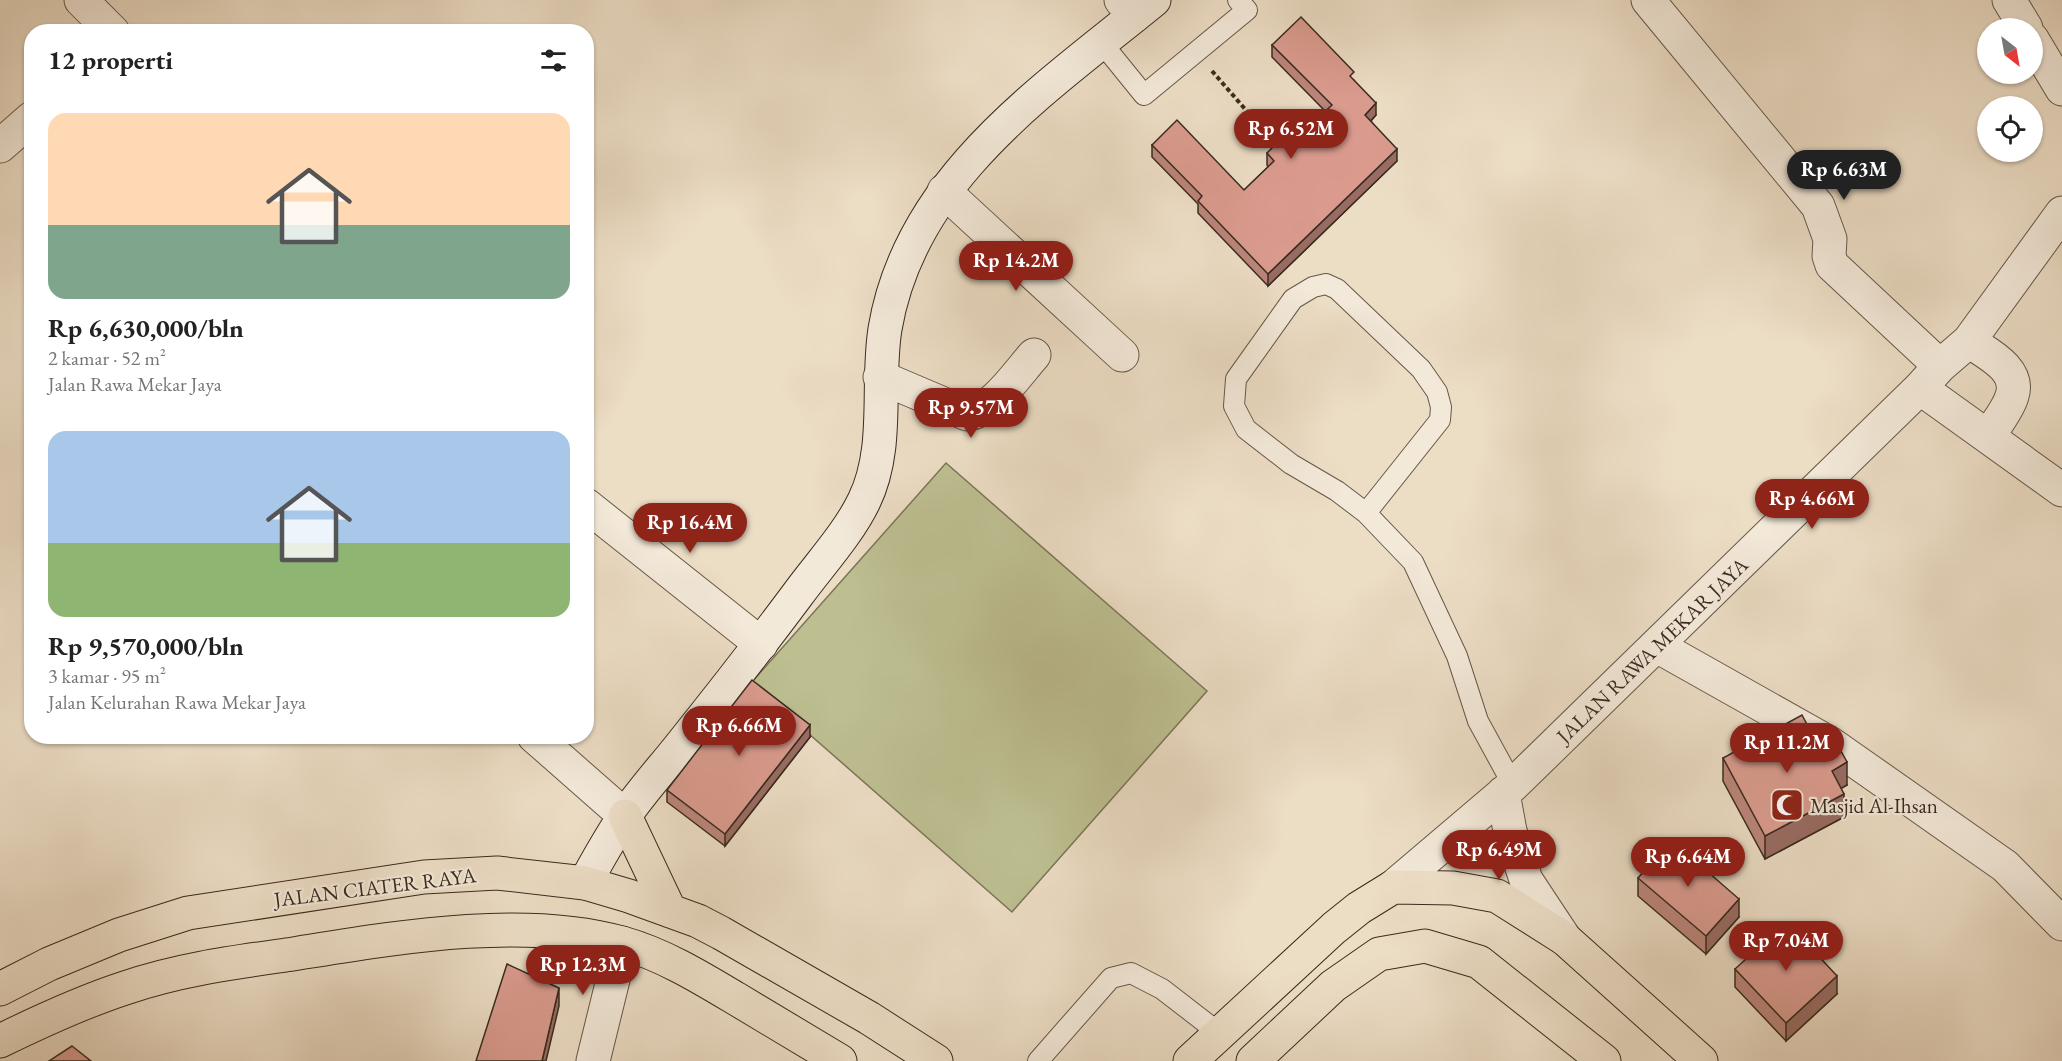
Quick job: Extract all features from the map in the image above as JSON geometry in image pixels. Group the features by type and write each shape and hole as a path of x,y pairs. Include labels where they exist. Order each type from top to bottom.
{"main road":[{"path":"625,816 670,911"},
{"name":"JALAN CIATER RAYA","path":"0,989 49,964 119,935 188,913 424,877 497,873 585,883 629,896 722,933 869,1018 936,1061"},
{"path":"1190,1061 1334,928 1359,908 1393,887 1453,888 1497,896 1565,939 1701,1061"},
{"path":"0,1041 57,1013 126,987 188,970 352,944 489,930 546,931 622,943 668,961 708,982 840,1061"},
{"path":"1253,1061 1333,986 1379,954 1425,946 1479,962 1604,1061"}],"street":[{"path":"81,0 105,24"},
{"path":"1648,0 1818,206 1830,239 1829,256 1832,265 1930,377 1988,437 2062,490"},
{"path":"2009,0 2020,18"},
{"path":"585,883 625,816 761,644 864,502 873,478 879,451 880,377 885,329 896,282 912,243 944,191 978,150 1012,117 1101,42 1141,4"},
{"path":"2043,57 2062,89"},
{"path":"0,146 24,125"},
{"path":"944,191 1122,355"},
{"name":"JALAN RAWA MEKAR JAYA","path":"1393,887 1508,789 1969,341 2062,213"},
{"path":"1969,341 2003,364 2011,377 2012,397 1988,437"},
{"path":"880,377 967,414 976,413 988,406 1034,355"},
{"path":"594,511 761,644"},
{"path":"1657,646 1831,744 2005,866 2062,924"},
{"path":"543,744 625,816"},
{"path":"1508,789 1510,831 1526,880 1565,939"},
{"path":"593,1061 622,943"}],"lane":[{"path":"1101,42 1144,95 1247,10 1238,0"},
{"path":"1366,513 1440,420 1441,407 1437,392 1421,369 1337,289 1326,284 1313,287 1293,299 1236,380 1234,406 1246,429 1291,464 1337,491 1366,513 1413,562 1457,656 1478,721 1508,789"},
{"path":"1038,1061 1111,978 1131,973 1162,989 1219,1033"}],"path":[{"path":"1196,52 1281,151"}],"green space":[{"path":"946,463 1207,691 1012,912 751,683"}],"building":[{"path":"1301,17 1354,72 1350,76 1376,103 1365,115 1397,149 1268,274 1198,201 1202,196 1152,145 1177,120 1244,190 1274,161 1267,153 1281,139 1298,123 1305,131 1332,105 1272,45"},
{"path":"752,680 810,725 725,834 667,790"},
{"name":"Masjid Al-Ihsan","path":"1802,715 1816,741 1831,733 1847,762 1832,771 1844,794 1765,836 1723,758"},
{"path":"1671,840 1739,899 1706,936 1638,878"},
{"path":"1787,922 1837,976 1786,1023 1735,969"},
{"path":"507,964 559,988 542,1061 476,1061"},
{"path":"72,1046 91,1061 49,1061"}],"place":[{"name":"Masjid Al-Ihsan","path":"1787,805"}]}
